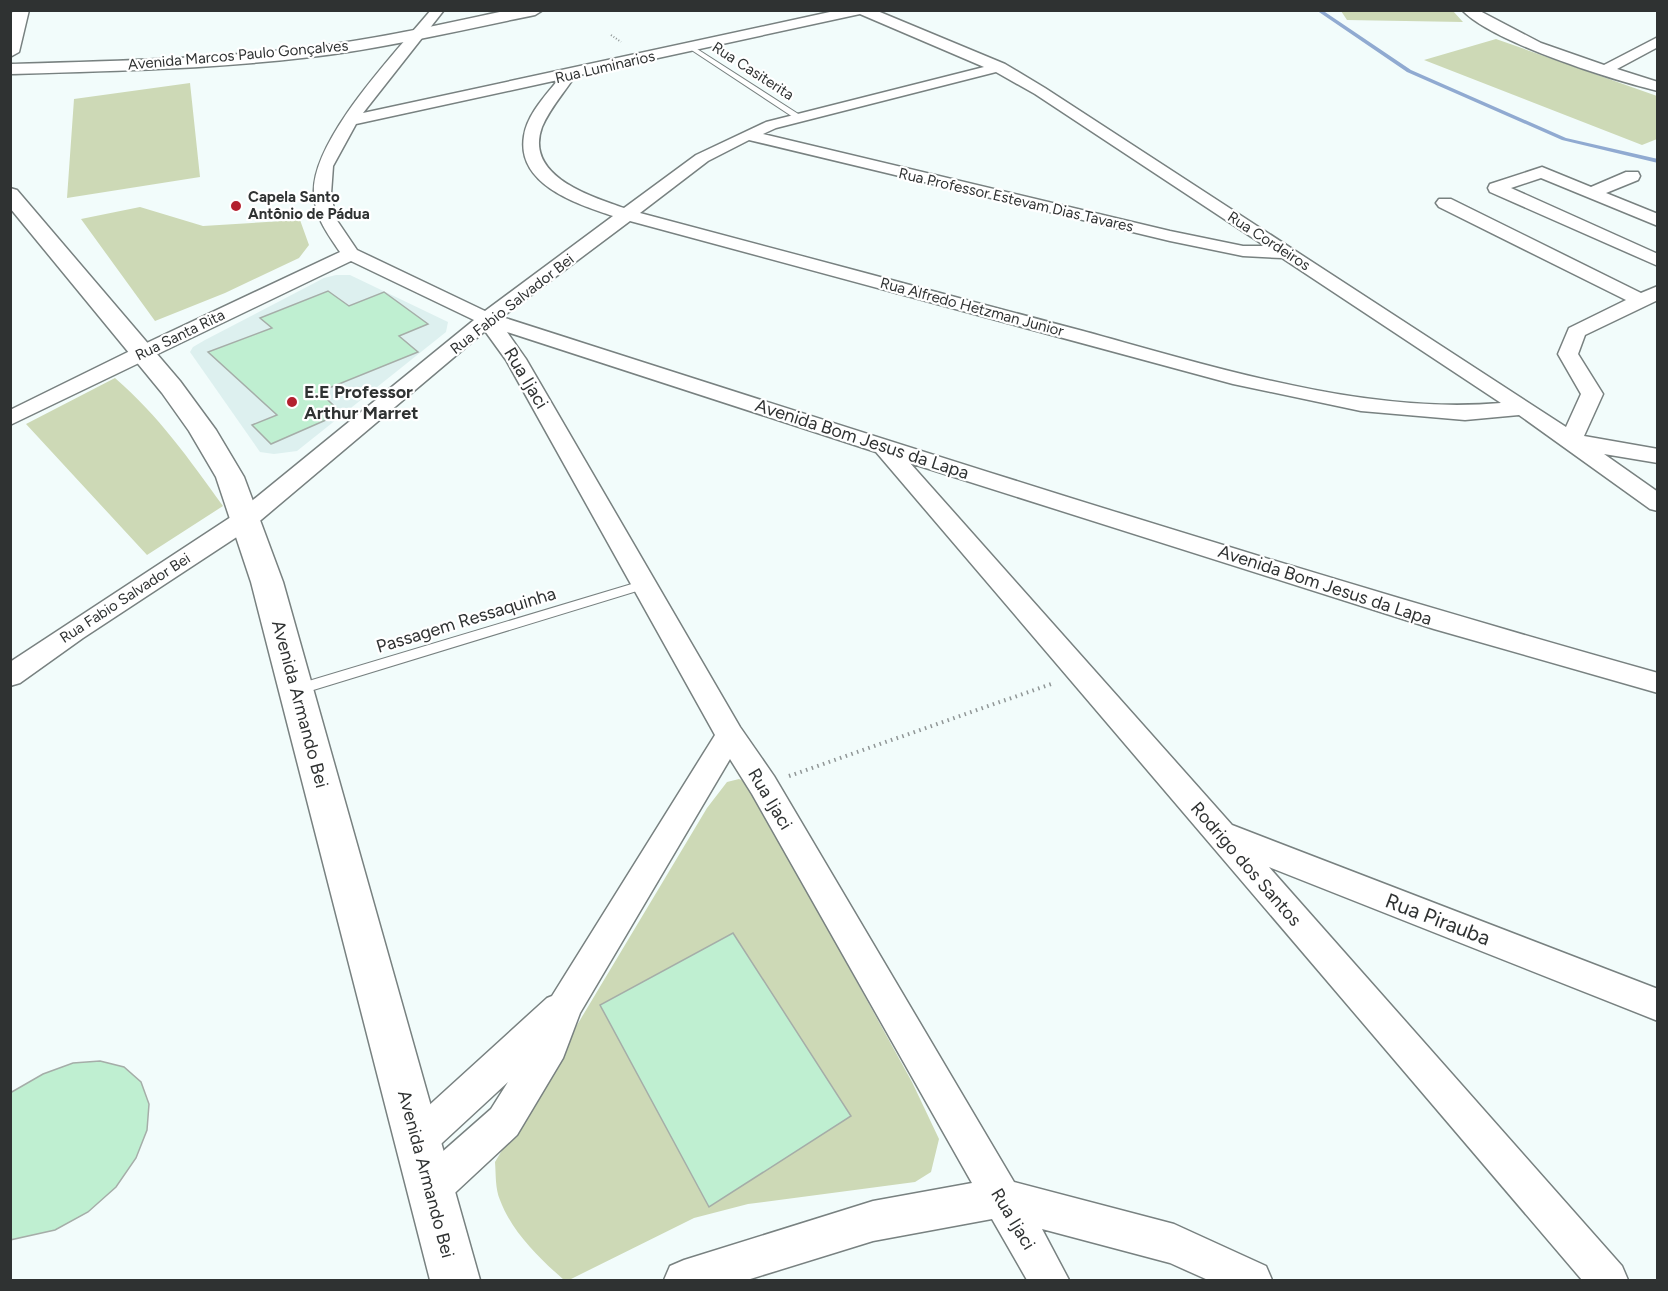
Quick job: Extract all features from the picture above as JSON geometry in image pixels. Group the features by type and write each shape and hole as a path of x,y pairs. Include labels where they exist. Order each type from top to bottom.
{"street":[{"path":"10,52 21,10"},
{"path":"351,254 327,219 322,194 325,166 350,122 382,78 438,10"},
{"name":"Avenida Marcos Paulo Gonçalves","path":"10,69 230,59 331,49 535,10"},
{"name":"Rua Luminarios","path":"350,122 568,76 860,10"},
{"name":"Rua Cordeiros","path":"860,10 937,39 1000,67 1523,408 1658,504"},
{"path":"1468,10 1482,20 1520,38 1658,87"},
{"path":"1482,20 1497,14"},
{"path":"1607,69 1658,41"},
{"name":"Rua Fabio Salvador Bei","path":"10,676 74,631 246,519 487,319 572,258 625,214 702,158 746,135 799,117 1000,67"},
{"name":"Rua Alfredo Hetzman Junior","path":"568,76 538,120 532,135 532,158 537,168 551,181 582,199 625,214 1233,378 1361,404 1465,413 1523,408"},
{"name":"Rua Professor Estevam Dias Tavares","path":"746,135 1170,236 1243,251 1287,253"},
{"path":"1658,221 1542,172 1496,188 1658,261"},
{"path":"1590,193 1632,176"},
{"name":"Avenida Armando Bei","path":"10,194 143,351 202,430 230,477 246,519 297,690 455,1281"},
{"path":"1445,203 1649,296"},
{"name":"Avenida Bom Jesus da Lapa","path":"351,254 487,319 884,447 1443,622 1658,683"},
{"name":"Rua Santa Rita","path":"10,419 143,351 351,254"},
{"path":"1649,296 1576,332 1568,354 1592,394 1571,441 1658,456"},
{"name":"Rua Ijaci","path":"487,319 516,359 730,735 763,785 1049,1281"},
{"name":"Rodrigo dos Santos","path":"884,447 1608,1281"},
{"path":"430,1189 504,1122 549,1046 565,1005 730,735"},
{"name":"Rua Pirauba","path":"1220,833 1658,1005"},
{"path":"416,1142 565,1005"},
{"path":"684,1281 873,1221 1000,1198 1174,1244 1252,1281"}],"lane":[{"name":"Rua Casiterita","path":"692,48 799,117"},
{"name":"Passagem Ressaquinha","path":"297,690 645,584"}],"path":[{"path":"763,785 1080,673"}],"shaded area":[{"name":"E.E Professor Arthur Marret","path":"350,275 448,322 446,332 297,451 274,454 260,452 190,352 193,347 205,340 324,278"}],"green space":[{"path":"1341,11 1453,11 1463,22 1347,20"},
{"path":"1496,39 1657,96 1657,139 1642,145 1424,60"},
{"path":"190,83 200,177 67,198 74,99"},
{"path":"140,207 203,226 300,220 309,245 299,258 225,293 155,321 81,219"},
{"path":"115,378 160,423 223,506 147,555 26,424"},
{"path":"739,779 752,784 755,797 912,1082 939,1139 931,1172 915,1182 748,1204 694,1218 569,1280 564,1280 519,1234 505,1212 496,1186 495,1162 707,808 727,782"}],"building":[{"name":"E.E Professor Arthur Marret","path":"328,291 349,306 384,292 428,324 399,336 418,352 319,392 342,413 271,444 252,425 277,415 208,352 272,328 260,318"},
{"path":"733,933 851,1116 709,1207 600,1005"},
{"path":"100,1061 124,1067 141,1082 149,1104 147,1130 136,1158 116,1187 88,1212 55,1230 10,1240 10,1093 43,1074 73,1063"}],"waterway":[{"path":"1318,10 1409,71 1564,139 1658,161"}],"place":[{"name":"Capela Santo Antônio de Pádua","path":"236,206"},
{"name":"E.E Professor Arthur Marret","path":"292,402"}]}
